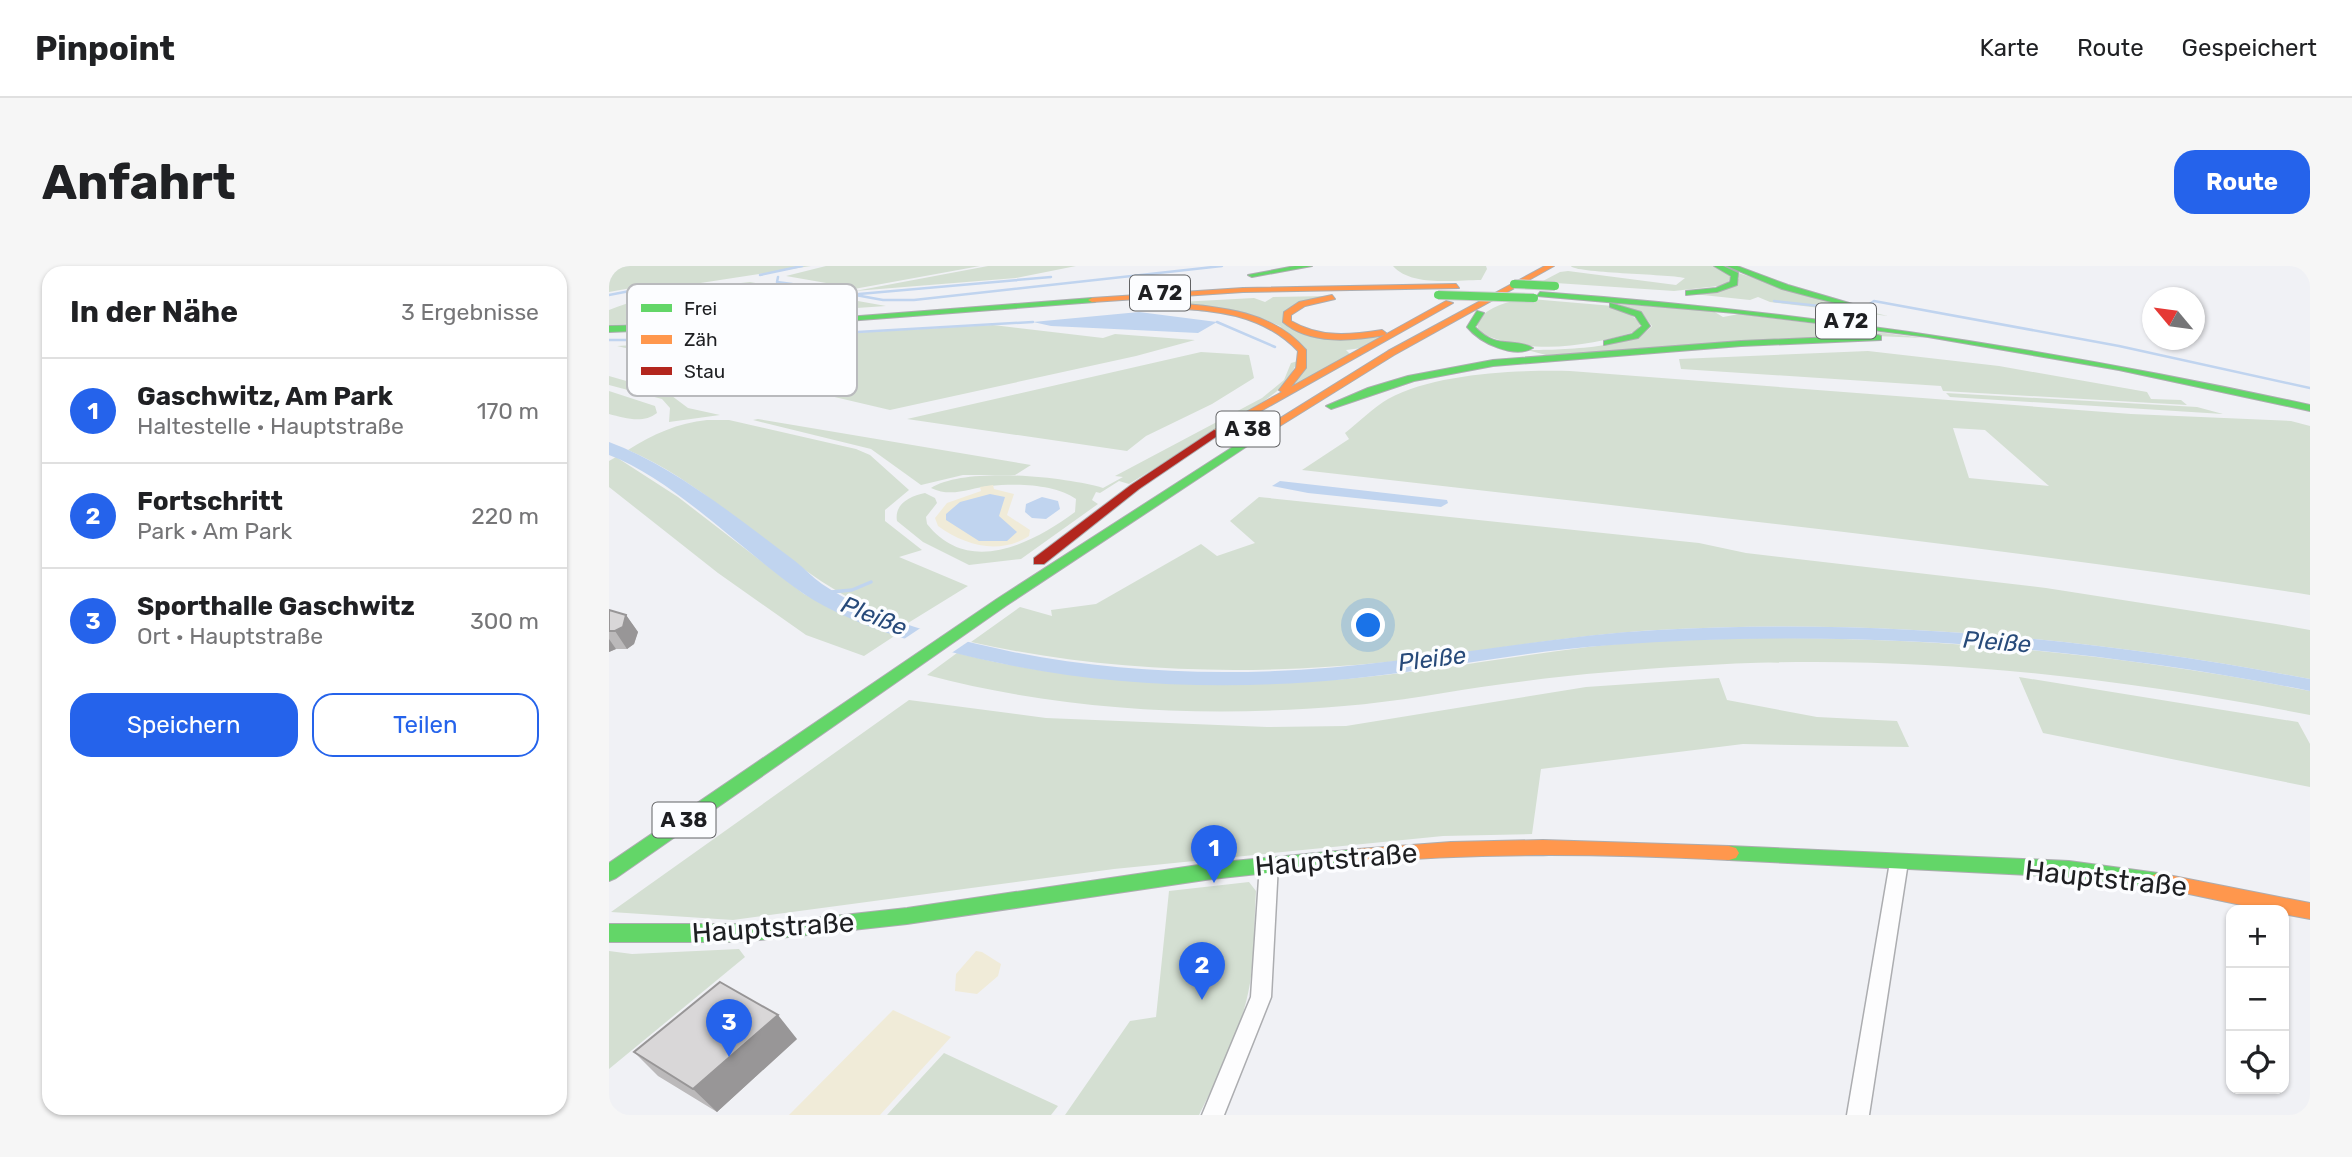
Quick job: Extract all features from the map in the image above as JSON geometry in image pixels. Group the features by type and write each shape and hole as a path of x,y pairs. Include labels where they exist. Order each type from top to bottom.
{"main road":[{"path":"857,321 1195,283 1308,266"},
{"name":"A 38","path":"609,853 1039,561 1291,402 1536,266"},
{"name":"A 38","path":"609,873 1094,541 1360,373 1550,266"},
{"path":"1094,541 1173,504 1299,422 1480,313 1566,266"},
{"path":"1545,292 1711,292 1734,284 1736,277 1717,266"},
{"path":"1731,266 1785,287 1984,340"},
{"path":"1039,561 1125,492 1258,410 1412,322 1516,268"},
{"path":"1393,271 1450,287"},
{"path":"1098,293 1288,283 1450,287"},
{"path":"869,320 939,320 1219,298 1365,294 1450,287"},
{"name":"A 72","path":"869,320 1180,296 1450,287 1718,302 1874,320 2044,347 2226,383 2305,405"},
{"path":"1480,313 1471,327 1476,335 1491,342 1522,348 1611,342 1635,336 1645,329 1645,321 1636,313 1545,292"},
{"name":"A 72","path":"1545,292 1734,308 1898,328 2096,362 2305,405"},
{"path":"1664,293 1803,307 1984,340 2305,405"},
{"path":"1365,294 1302,303 1289,311 1286,319 1303,331 1341,337 1383,333 1412,322"},
{"path":"1591,301 1783,317 2127,358 2226,383"},
{"path":"1074,308 1144,304 1199,307 1245,315 1280,329 1300,347 1303,358 1301,369 1293,381 1258,410"},
{"path":"609,332 627,332"},
{"path":"1299,422 1383,384 1431,371 1488,362 1836,338 1984,340"},
{"name":"Hauptstraße","path":"609,933 739,933 824,925 1269,864 1467,848 1584,847 2119,874 2310,911"}],"street":[{"path":"1858,1115 1899,862"},
{"path":"1213,1115 1261,997 1269,864"}],"shaded area":[{"path":"625,266 811,266 694,284 627,284 627,289 609,292 609,272"},
{"path":"826,266 980,266 857,288 857,284 832,284 786,276"},
{"path":"988,266 1076,266 1016,278 857,291"},
{"path":"1393,266 1486,266 1487,269 1481,280 1435,281 1411,277"},
{"path":"1571,266 1713,266 1731,275 1727,285 1674,291 1541,282 1568,271 1676,285 1685,278 1588,270"},
{"path":"1732,271 1832,303 1888,316 1770,302 1758,297 1750,300 1693,294 1734,286 1739,278"},
{"path":"1329,296 1283,316 1320,337 1386,334 1362,348 1346,350 1351,355 1292,389 1307,362 1280,326 1229,310 1161,303 1254,298 1265,302 1273,297"},
{"path":"1531,299 1613,306 1623,309 1641,323 1637,331 1578,345 1517,344 1479,332 1476,321 1488,311 1508,302"},
{"path":"857,301 886,306 857,308"},
{"path":"626,304 627,324 609,325 609,310"},
{"path":"1617,304 1713,311 1723,317 1739,314 1923,338 1875,336 1546,355 1527,350 1612,344 1643,334 1652,326 1642,313"},
{"path":"993,325 1103,338 1115,334 1195,340 1136,356 890,410 830,396 857,396 857,333"},
{"path":"1868,351 1999,366 2147,392 2151,399 2181,400 2187,405 1943,391 1941,386 1681,369 1679,359"},
{"path":"1201,352 1249,355 1254,378 1212,404 1146,436 1127,451 907,419"},
{"path":"1298,361 1285,385 1264,401 1129,484 1119,481 1100,493 1096,492 1092,500 1098,504 1021,559 969,565 923,542 897,521 898,510 904,502 925,493 935,498 937,503 926,517 927,524 944,540 962,549 981,552 1001,550 1021,543 1075,512 1076,499 1058,490 1023,485 990,486 953,492 931,488 947,481 991,475 1042,477 1103,488 1123,477 1115,476 1262,398 1284,380 1291,363"},
{"path":"1549,371 2131,414 2291,421 2310,426 2310,595 1932,543 1302,470 1349,439 1345,433 1377,407 1407,390 1452,378","holes":["1953,428 1985,430 2049,486 1969,478"]},
{"path":"609,376 627,381 627,390 609,385"},
{"path":"609,391 655,406 657,413 640,419 609,414"},
{"path":"1946,393 2197,407 2223,414 1950,397"},
{"path":"651,396 672,396 688,408 720,415 669,422 670,408 662,399"},
{"path":"707,420 729,420 856,449 870,455 909,490 885,510 885,521 922,550 899,557 968,586 908,623 869,608 833,589 799,566 700,491 628,450 666,430"},
{"path":"753,420 1031,465 1015,475 963,475 921,485 871,449"},
{"path":"616,457 678,497 804,594 871,627 896,635 864,656 806,635 718,573 609,487 609,461"},
{"path":"1259,497 1699,543 1746,553 2046,588 2276,624 2310,630 2310,679 2148,652 2067,642 1903,629 1739,627 1623,632 1388,662 1231,670 1127,666 971,642 1020,607 1052,616 1051,610 1096,604 1201,544 1217,556 1255,543 1230,521"},
{"path":"1757,638 1965,645 2173,667 2310,691 2310,715 2156,688 2079,678 2002,670 1847,662 1769,662 1620,671 1364,704 1239,711 1187,711 1082,704 1030,697 927,675 957,653 1004,664 1101,678 1199,684 1297,682 1407,672 1609,645"},
{"path":"2019,677 2298,722 2310,744 2310,787 2043,733"},
{"path":"1719,678 1727,700 1817,717 1897,721 1909,747 1743,744 1541,769 1532,834 1443,836 1114,869 733,920 611,912 909,700 1046,718 1267,727 1346,726 1586,687"},
{"path":"1249,882 1256,891 1250,983 1242,1018 1199,1115 1065,1115 1130,1021 1156,1017 1169,891"},
{"path":"739,949 745,957 609,1069 609,951 632,954"},
{"path":"944,1053 1058,1106 1051,1115 887,1115"}],"sand":[{"path":"993,485 994,489 1014,494 1007,515 1030,530 1029,536 1006,545 983,546 960,539 938,526 935,518 947,503 981,491 980,487"},
{"path":"976,951 1001,964 998,976 977,994 955,991 956,974"},
{"path":"893,1010 951,1037 880,1115 789,1115"}],"water":[{"path":"1139,312 1217,322 1198,333 1051,326 1033,322"},
{"name":"Pleiße","path":"609,442 682,479 843,597 914,627 964,641 1060,660 1155,670 1251,672 1393,661 1624,632 1739,627 1903,629 2067,642 2148,652 2310,679 2310,691 2137,662 1963,644 1875,640 1700,640 1612,645 1348,679 1262,685 1132,682 1046,672 927,646 848,618 825,606 781,577 684,499 634,466 609,455"},
{"path":"1280,481 1447,500 1448,503 1441,507 1308,493 1272,486"},
{"path":"990,494 1005,497 999,516 1017,532 1007,541 979,541 946,520 946,514 960,502"},
{"path":"1042,497 1058,501 1060,509 1046,519 1032,518 1025,512 1026,504"}],"pier":[{"path":"925,625 972,639 950,654 901,641"}],"building":[{"path":"609,610 626,615 623,627 609,631"},
{"path":"720,982 778,1015 693,1089 634,1052"}],"waterway":[{"path":"760,275 802,266"},
{"path":"857,295 883,300 914,300 1222,266"},
{"path":"778,277 777,282 792,284"},
{"path":"859,294 1051,277"},
{"path":"609,295 627,292"},
{"path":"1774,301 1857,310"},
{"path":"1867,306 1874,301 2119,346 2310,388"},
{"path":"857,332 1033,322"},
{"path":"1217,322 1275,347"},
{"path":"609,340 627,340"},
{"name":"Pleiße","path":"831,592 852,590 871,582"}],"traffic: fast":[{"path":"1252,275 1308,266"},
{"path":"1689,293 1717,290 1734,283 1735,275 1718,266"},
{"path":"1731,266 1785,287 1869,310"},
{"path":"1514,284 1555,286"},
{"path":"1540,294 1735,310 1928,335 2119,368 2310,408"},
{"path":"1438,295 1534,298"},
{"path":"857,318 1092,300"},
{"path":"1607,343 1635,336 1646,326 1638,314 1613,305"},
{"path":"1480,313 1471,327 1483,338 1505,346 1529,348"},
{"path":"609,329 627,328"},
{"path":"1331,406 1412,378 1452,369 1533,358 1741,343 1878,338"},
{"path":"609,873 1002,602 1271,427"},
{"path":"1729,853 2069,869 2158,881"},
{"path":"609,933 739,933 798,928 907,916 1212,871 1358,856"}],"traffic: slow":[{"path":"1271,427 1391,353 1550,266"},
{"path":"1092,300 1243,290 1456,286"},
{"path":"1332,297 1302,304 1287,314 1287,322 1321,336 1345,337 1382,333"},
{"path":"1218,432 1449,303"},
{"path":"1173,305 1243,315 1276,328 1290,338 1302,350 1301,368 1284,390"},
{"path":"1358,856 1451,849 1543,847 1729,853"},
{"path":"2158,881 2310,911"}],"traffic: jam":[{"path":"1039,561 1135,487 1218,432"}],"place":[{"name":"Gaschwitz, Am Park","path":"1214,883"},
{"name":"Fortschritt","path":"1202,1000"},
{"name":"Sporthalle Gaschwitz","path":"729,1057"}]}
